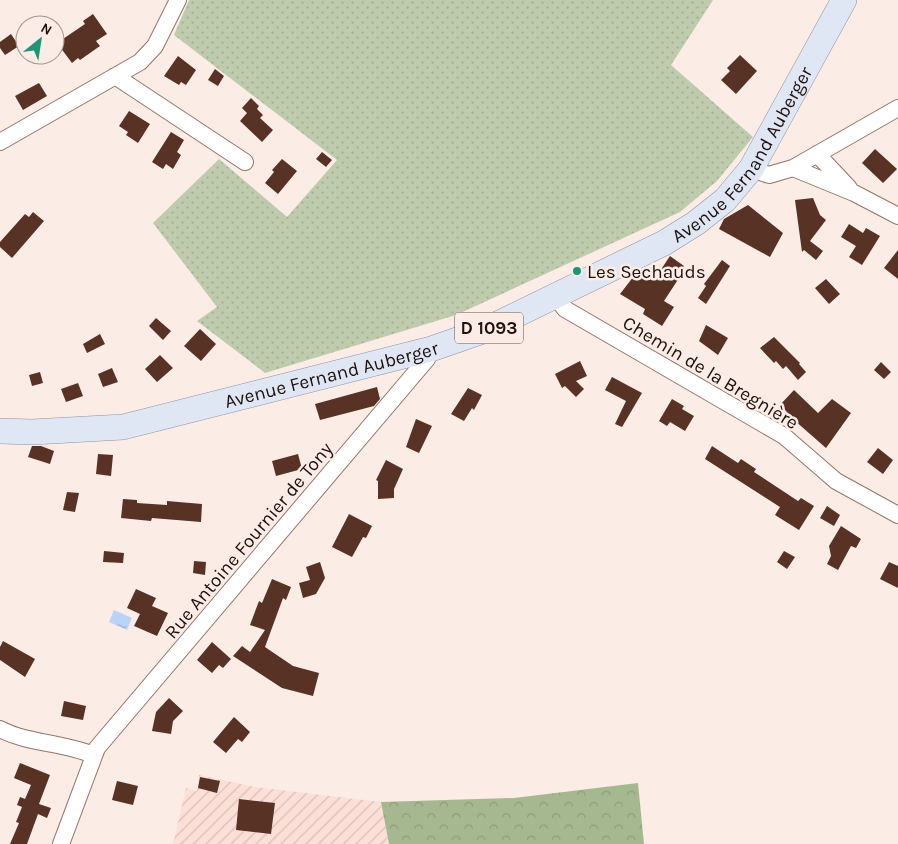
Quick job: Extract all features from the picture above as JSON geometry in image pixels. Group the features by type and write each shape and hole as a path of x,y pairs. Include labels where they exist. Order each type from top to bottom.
{"main road":[{"name":"Avenue Fernand Auberger","path":"0,431 32,432 123,427 431,349 483,331 664,243 696,223 725,200 751,169 844,0"}],"street":[{"path":"0,142 140,62 155,46 178,0"},
{"path":"115,76 245,162"},
{"path":"751,169 769,175 793,168 898,108"},
{"path":"817,154 854,194"},
{"path":"793,168 854,194 898,216"},
{"name":"Chemin de la Bregnière","path":"555,296 565,310 784,436 836,482 898,515"},
{"name":"Rue Antoine Fournier de Tony","path":"93,755 428,359 431,349"},
{"path":"0,729 11,734 73,746 93,755 61,844"}],"shaded area":[{"path":"199,775 255,787 381,802 389,844 173,844 186,788 197,791"}],"green space":[{"path":"189,0 713,0 671,65 753,137 717,181 680,212 456,315 265,373 197,321 217,307 153,223 219,159 287,217 337,160 174,35"},
{"path":"638,783 644,844 389,844 381,802 514,798"}],"water":[{"path":"114,610 132,618 127,630 109,622"}],"building":[{"path":"93,14 107,34 96,41 100,46 80,60 78,58 72,63 65,54 65,38 85,24 83,21"},
{"path":"11,34 15,40 15,49 5,55 0,48 0,42"},
{"path":"740,55 757,71 736,94 721,80 730,71 727,68"},
{"path":"178,56 196,70 186,85 181,82 179,85 164,76"},
{"path":"215,69 224,76 218,86 208,80"},
{"path":"39,83 47,96 23,110 15,96"},
{"path":"251,98 259,106 257,109 263,115 260,118 273,130 262,142 240,121 247,113 242,108"},
{"path":"129,111 150,124 138,143 126,135 128,132 119,126"},
{"path":"171,132 184,140 177,152 181,155 173,169 166,164 163,169 152,162"},
{"path":"875,149 897,169 883,183 862,163"},
{"path":"322,152 332,160 326,167 316,159"},
{"path":"282,159 297,171 278,194 265,183 274,172 272,170"},
{"path":"813,198 820,215 826,220 810,241 823,251 816,260 804,250 802,252 795,200"},
{"path":"748,205 783,233 770,257 719,229 724,219"},
{"path":"33,212 44,221 12,258 0,247 0,242 25,214 29,217"},
{"path":"849,224 863,233 866,228 880,236 862,265 849,257 856,246 841,237"},
{"path":"898,250 898,279 884,268"},
{"path":"670,256 684,266 679,274 681,275 664,301 674,307 662,326 643,314 645,309 620,294 637,272 650,280 655,272 658,274"},
{"path":"722,260 730,266 706,304 698,298 706,286 704,284"},
{"path":"826,279 840,294 829,304 815,288"},
{"path":"156,318 171,331 163,340 149,326"},
{"path":"706,325 728,338 718,355 699,341"},
{"path":"200,329 216,344 201,361 184,346"},
{"path":"100,334 105,344 87,353 83,344"},
{"path":"774,337 800,363 806,372 798,380 786,366 783,369 776,361 774,363 760,348"},
{"path":"160,355 173,368 157,382 145,369"},
{"path":"580,361 587,376 576,381 584,389 576,397 565,386 562,388 555,374"},
{"path":"881,362 891,372 884,379 874,370"},
{"path":"112,368 118,382 103,387 98,374"},
{"path":"40,372 43,383 32,386 29,375"},
{"path":"612,377 642,393 622,427 615,424 626,401 605,390"},
{"path":"78,383 83,396 66,402 61,389"},
{"path":"377,387 380,399 374,406 320,420 315,404"},
{"path":"468,388 482,395 474,410 472,408 464,421 451,414"},
{"path":"794,390 818,413 832,399 851,413 826,448 786,413 780,405"},
{"path":"672,399 684,406 682,409 694,416 685,431 670,422 667,426 659,421"},
{"path":"416,419 432,426 419,453 406,447"},
{"path":"32,446 41,446 54,451 50,464 28,457"},
{"path":"712,446 738,463 741,459 756,469 754,472 798,501 801,498 814,506 799,530 775,515 780,507 705,459"},
{"path":"878,448 893,460 883,474 867,462"},
{"path":"98,454 113,455 111,476 96,474"},
{"path":"298,454 302,469 276,476 272,461"},
{"path":"386,460 403,469 394,489 394,498 378,499 378,481 376,480"},
{"path":"67,492 79,493 75,512 63,510"},
{"path":"123,499 137,500 137,503 167,505 167,501 202,504 201,522 152,518 151,521 121,518"},
{"path":"827,506 840,515 834,526 820,518"},
{"path":"349,514 372,526 366,538 363,537 352,557 332,547"},
{"path":"841,526 861,539 856,548 851,546 838,570 827,564 831,556 829,546"},
{"path":"104,551 124,553 123,563 103,562"},
{"path":"784,551 795,557 787,569 777,562"},
{"path":"194,561 206,562 205,575 193,573"},
{"path":"320,562 325,578 316,594 303,598 299,583 310,580 306,567"},
{"path":"889,562 898,566 898,588 880,579"},
{"path":"272,579 291,587 286,600 283,598 265,647 293,666 319,673 313,696 282,688 233,656 242,646 250,652 265,630 250,625 259,601 262,603"},
{"path":"136,589 156,598 152,606 168,613 157,636 134,626 140,614 127,608"},
{"path":"3,641 35,659 25,677 0,660 0,647"},
{"path":"212,642 231,659 223,668 219,665 212,673 197,660"},
{"path":"169,698 183,711 173,721 171,734 152,731 156,712"},
{"path":"64,701 86,706 83,720 61,716"},
{"path":"234,717 250,732 242,742 238,739 226,753 213,742"},
{"path":"20,763 50,775 39,804 51,808 47,818 38,814 27,844 10,844 19,823 16,822 22,807 17,805 20,797 25,799 31,785 14,778"},
{"path":"200,777 220,781 217,793 198,788"},
{"path":"117,781 138,786 133,805 112,800"},
{"path":"239,799 275,803 271,834 236,830"}],"place":[{"name":"Les Sechauds","path":"577,271"}]}
